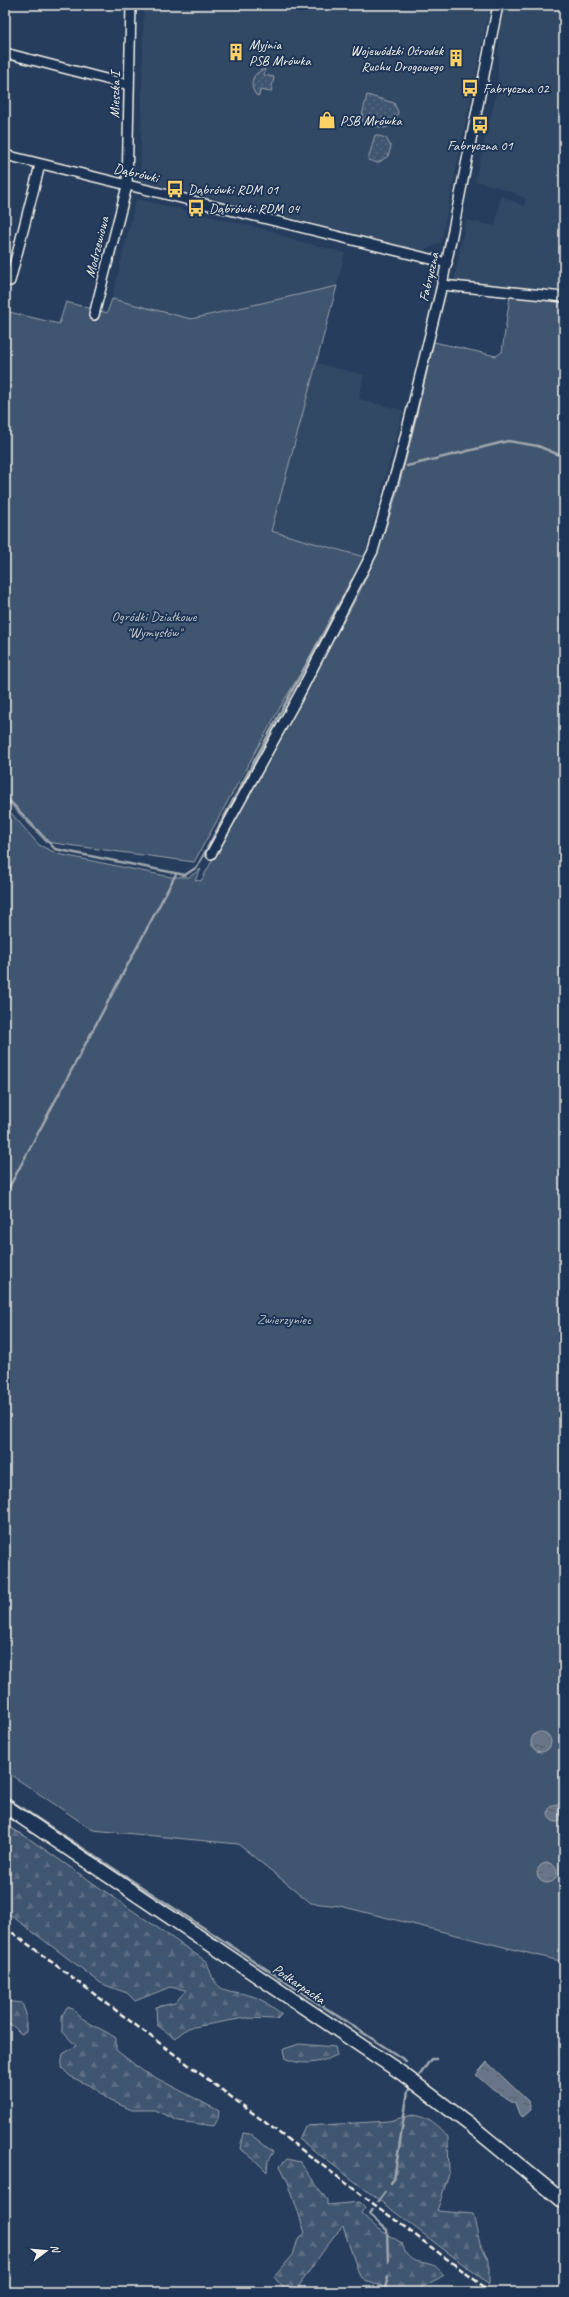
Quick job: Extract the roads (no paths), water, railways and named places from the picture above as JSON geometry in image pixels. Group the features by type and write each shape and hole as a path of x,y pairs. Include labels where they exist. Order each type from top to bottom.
{"main road":[{"name":"Podkarpacka","path":"5,1806 426,2090 564,2202"}],"street":[{"name":"Mieszka I","path":"127,186 131,5"},
{"name":"Fabryczna","path":"211,854 300,693 373,551 400,458 442,285 498,5"},
{"path":"5,53 129,85"},
{"name":"Dąbrówki","path":"5,156 447,263"},
{"path":"10,281 40,165"},
{"name":"Modrzewiowa","path":"94,315 127,186"},
{"path":"442,285 564,297"}],"water":[{"path":"541,1732 548,1735 551,1742 548,1749 541,1752 534,1749 531,1742 534,1735"},
{"path":"553,1804 561,1804 566,1809 564,1820 561,1822 553,1822 548,1817 548,1809"},
{"path":"547,1863 554,1866 557,1873 554,1880 547,1883 540,1880 537,1873 540,1866"},
{"path":"487,2062 529,2102 531,2110 523,2117 519,2114 515,2103 493,2090 476,2075"}],"waterway":[{"path":"407,466 508,441 538,446 564,457"},
{"path":"5,796 55,849 185,875 197,867 352,580"},
{"path":"5,807 10,802"},
{"path":"5,1195 176,874"},
{"path":"5,1797 406,2061"},
{"path":"417,2079 431,2059 436,2059"},
{"path":"391,2183 394,2179 408,2091 411,2086"},
{"path":"378,2201 385,2192"},
{"path":"372,2209 369,2214 387,2230 388,2262"},
{"path":"384,2292 388,2277"}],"railway":[{"path":"5,1927 491,2292"}],"place":[{"name":"Myjnia PSB Mrówka","path":"236,52"},
{"name":"Wojewódzki Ośrodek Ruchu Drogowego","path":"456,58"},
{"name":"Fabryczna 02","path":"470,88"},
{"name":"PSB Mrówka","path":"327,120"},
{"name":"Fabryczna 01","path":"480,125"},
{"name":"Dąbrówki RDM 01","path":"175,189"},
{"name":"Dąbrówki RDM 04","path":"196,208"}],"park label":[{"name":"Ogródki Działkowe \"Wymysłów\"","path":"154,624"},
{"name":"Zwierzyniec","path":"284,1319"}]}
